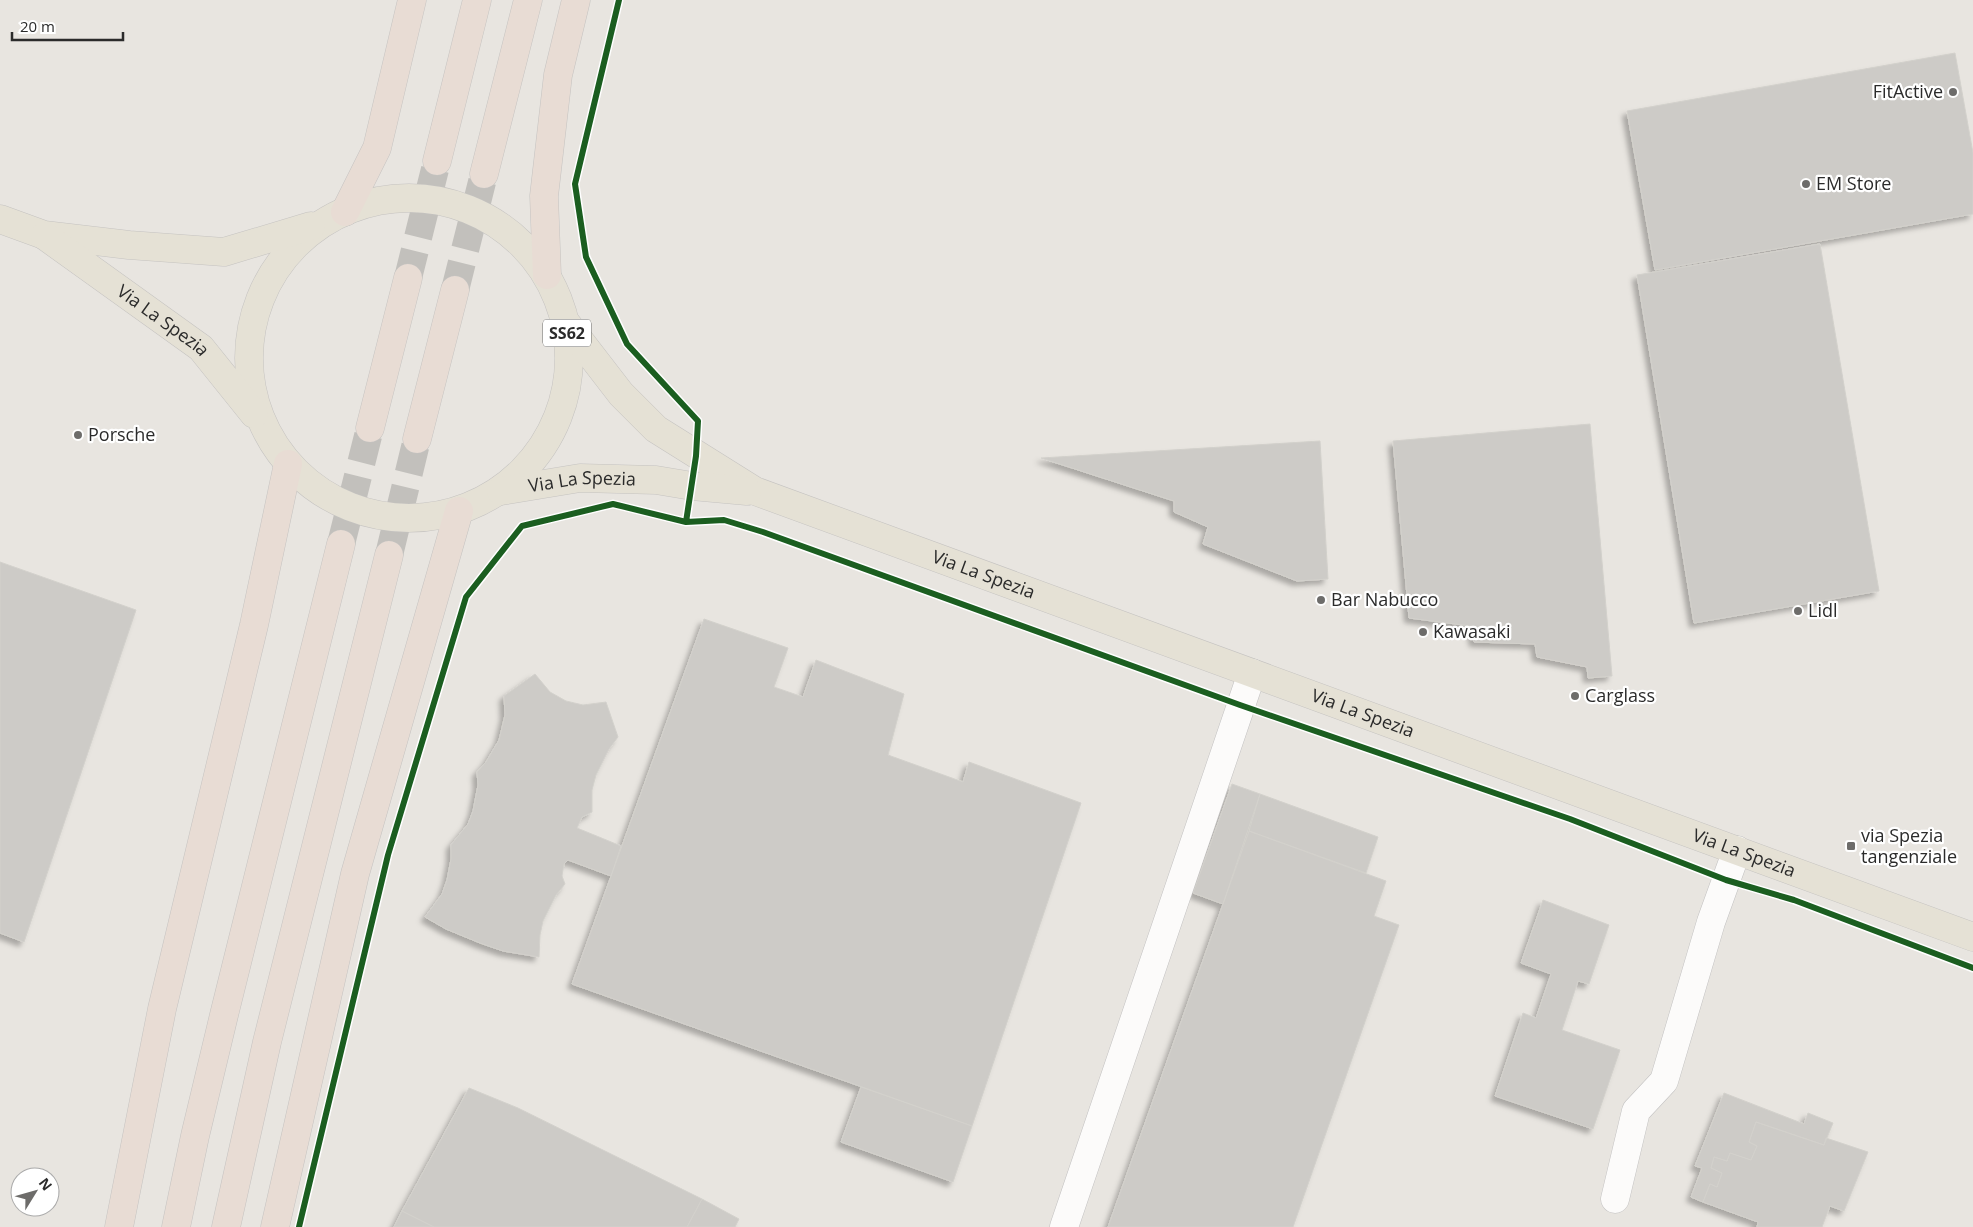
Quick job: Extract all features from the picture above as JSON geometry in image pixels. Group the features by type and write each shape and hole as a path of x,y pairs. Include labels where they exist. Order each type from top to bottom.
{"highway":[{"path":"344,212 377,148 412,0"},
{"path":"437,161 477,0"},
{"path":"484,174 528,0"},
{"path":"548,275 544,196 558,74 576,0"},
{"path":"370,428 408,278"},
{"path":"417,439 455,290"},
{"path":"119,1227 162,1009 254,625 288,464"},
{"path":"275,1227 355,874 459,511"},
{"path":"176,1227 195,1136 224,1015 341,544"},
{"path":"226,1227 267,1042 389,555"}],"main road":[{"name":"Via La Spezia","path":"0,219 44,235 224,252 318,224 365,202 417,196 469,207 514,235 548,275 567,324 621,394 656,429 754,491 1973,937"},
{"name":"Via La Spezia","path":"263,425 250,382 249,337 261,293 284,255 318,224"},
{"name":"Via La Spezia","path":"44,235 201,348 263,425 288,464 324,494 366,513 413,519 459,511 501,491 580,478 656,480 692,486 754,491"},
{"name":"Via La Spezia","path":"501,491 535,459 559,418 570,371 567,324"}],"lane":[{"path":"1064,1227 1252,673"},
{"path":"1615,1199 1636,1111 1664,1081 1711,922 1737,850"}],"building":[{"name":"EM Store","path":"1955,53 1973,153 1973,214 1655,270 1627,111"},
{"path":"1820,244 1879,591 1694,623 1637,275"},
{"path":"1590,424 1612,676 1588,678 1587,667 1537,657 1535,644 1474,642 1471,626 1409,618 1393,441"},
{"path":"1320,441 1328,579 1297,581 1203,544 1208,527 1174,512 1174,501 1041,458"},
{"path":"0,562 136,610 24,942 0,933"},
{"path":"704,619 788,648 774,687 803,697 816,660 904,694 888,755 963,782 969,762 1081,803 972,1126 572,984"},
{"path":"535,674 550,692 566,701 583,705 606,702 618,737 609,749 596,775 592,790 592,812 582,817 577,828 621,846 611,876 568,860 564,864 562,876 565,884 556,895 543,921 539,957 503,951 480,943 446,929 425,917 442,894 451,859 451,845 468,824 473,811 478,785 477,772 486,762 499,740 505,715 504,696"},
{"path":"1232,784 1260,794 1223,904 1193,893"},
{"path":"1260,794 1378,837 1366,873 1249,831"},
{"path":"1249,831 1386,881 1374,916 1399,925 1293,1227 1108,1227"},
{"path":"1543,900 1609,925 1589,984 1578,981 1562,1030 1620,1050 1593,1129 1495,1096 1523,1013 1536,1018 1551,974 1521,963"},
{"path":"861,1087 972,1126 953,1182 841,1142"},
{"path":"469,1088 518,1108 702,1199 687,1227 434,1227 402,1211"},
{"path":"1724,1093 1804,1124 1808,1113 1833,1123 1824,1145 1756,1122 1749,1142 1757,1146 1751,1160 1730,1153 1727,1161 1714,1157 1711,1168 1722,1173 1717,1187 1710,1184 1703,1202 1691,1197 1702,1168 1695,1166"},
{"path":"1756,1122 1824,1145 1826,1138 1868,1152 1844,1211 1830,1206 1822,1227 1757,1227 1758,1222 1703,1202 1710,1184 1717,1187 1722,1173 1711,1168 1714,1157 1727,1161 1730,1153 1751,1160 1757,1146 1749,1142"},
{"path":"702,1199 739,1219 735,1227 687,1227"},
{"path":"402,1211 434,1227 394,1227"}],"tunnel":[{"path":"408,278 437,161"},
{"path":"455,290 484,174"},
{"path":"341,544 370,428"},
{"path":"389,555 417,439"}],"cycle path":[{"path":"619,0 575,184 586,257 627,344 698,421 696,456 686,522 724,520 763,532 1240,705 1570,819 1726,880 1794,900 1973,968"},
{"path":"299,1227 388,855 466,597 522,526 613,504 686,522"}],"place":[{"name":"FitActive","path":"1953,92"},
{"name":"EM Store","path":"1806,184"},
{"name":"Porsche","path":"78,435"},
{"name":"Bar Nabucco","path":"1321,600"},
{"name":"Lidl","path":"1798,611"},
{"name":"Kawasaki","path":"1423,632"},
{"name":"Carglass","path":"1575,696"},
{"name":"via Spezia tangenziale","path":"1851,846"}]}
